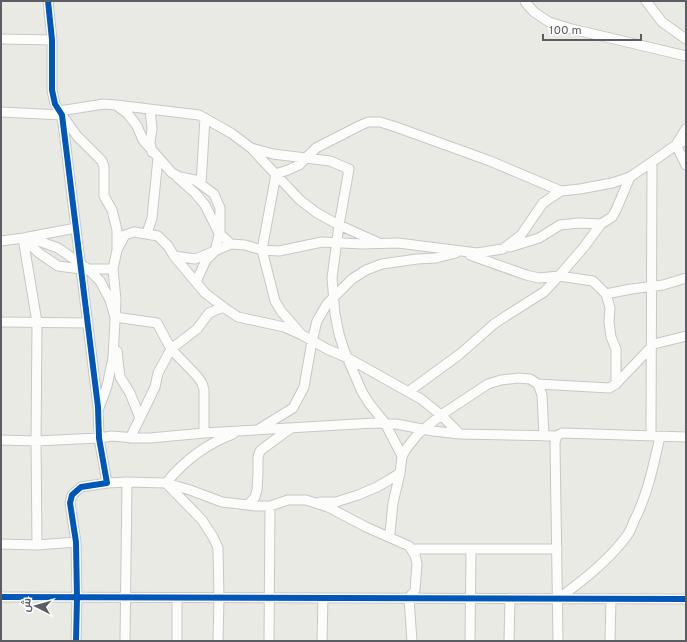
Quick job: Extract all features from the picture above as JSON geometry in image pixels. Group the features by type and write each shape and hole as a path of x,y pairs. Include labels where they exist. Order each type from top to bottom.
{"street":[{"path":"48,1 52,40 52,90 55,104 77,136 102,161 104,167 104,196 112,210 117,230 117,250 113,269 116,300 113,358 107,386 98,410"},
{"path":"525,1 534,12 549,22 572,29 686,56"},
{"path":"646,1 662,22 686,40"},
{"path":"1,39 52,40"},
{"path":"1,112 61,113 104,104 199,115 231,133 251,148 300,200 317,213 380,244"},
{"path":"116,105 128,114 137,126 143,140 172,173 180,177 195,180 214,194 220,208 219,233 215,251 206,260 196,282"},
{"path":"147,234 152,218 155,155 150,143 152,129 150,109"},
{"path":"61,113 76,228 83,267 98,410 99,438 107,483"},
{"path":"201,184 204,118"},
{"path":"276,174 299,165 316,148 368,122 380,122 396,127 490,161 560,191 612,183 630,177 676,145 686,140"},
{"path":"676,145 686,130"},
{"path":"676,145 686,165"},
{"path":"251,148 273,154 330,161 349,170 336,242 332,278 333,298 339,334 362,392 368,403 385,423 402,456"},
{"path":"558,599 613,553 627,536 639,512 650,480 655,436 652,346 652,162"},
{"path":"276,174 262,250 275,301 281,311 302,335"},
{"path":"176,175 205,205 219,233 231,244"},
{"path":"408,392 460,354 500,320 544,292 584,247 601,224 612,217 630,177"},
{"path":"503,249 521,235 543,203 560,191"},
{"path":"174,256 195,258 231,244 245,245 262,250 279,250 322,242 362,244 398,243 477,253 503,249 538,238 560,225 601,224"},
{"path":"1,241 76,228"},
{"path":"117,250 125,235 134,232 158,236 168,246 174,256 205,293 238,317 284,327 348,358 421,399 441,415 460,434"},
{"path":"23,238 58,266 113,269"},
{"path":"23,238 36,240 58,248 100,281 110,300 115,317"},
{"path":"23,238 37,322 37,545"},
{"path":"257,430 293,408 304,387 317,321 327,304 352,279 366,270 382,264 436,258 461,252 526,275 539,278 559,276 592,281 606,294 610,308 609,322 611,337 616,349 616,384"},
{"path":"606,294 663,285 686,278"},
{"path":"130,438 155,387 158,373 171,349 197,329 209,313 223,307"},
{"path":"115,317 157,323 171,349 202,383 204,390 204,433"},
{"path":"1,322 88,323"},
{"path":"114,334 120,377 130,392 140,418"},
{"path":"388,536 390,533 402,456 418,434 441,415 488,384 501,380 519,378 530,379 538,384 609,388 616,384 654,344 686,336"},
{"path":"538,384 542,395 544,436"},
{"path":"1,440 36,441 112,436 150,438 204,433 364,423 385,423 424,430 460,434 557,436 562,433 686,438"},
{"path":"248,505 255,497 257,490 258,457 260,451 291,428"},
{"path":"166,483 180,467 213,442 241,431"},
{"path":"557,436 555,442 558,641"},
{"path":"76,641 76,542 70,503 72,495 81,487 107,483 128,482 166,483 222,502 270,506 288,500 336,502 377,487 400,473"},
{"path":"125,641 128,482"},
{"path":"166,483 202,520 218,548 218,641"},
{"path":"306,500 328,507 366,527 409,546 415,555 417,564 415,590 410,598 412,641"},
{"path":"270,506 270,641"},
{"path":"1,544 37,545 76,542"},
{"path":"411,549 557,549"},
{"path":"470,641 471,549"},
{"path":"1,598 686,599"},
{"path":"177,598 177,641"},
{"path":"322,641 323,598"},
{"path":"509,641 510,598"},
{"path":"610,599 610,641"}],"cycle path":[{"path":"48,1 52,40 52,90 55,104 62,115 98,407 99,438 107,483 81,487 72,495 70,503 76,542 76,641"},
{"path":"1,597 686,599"}]}
